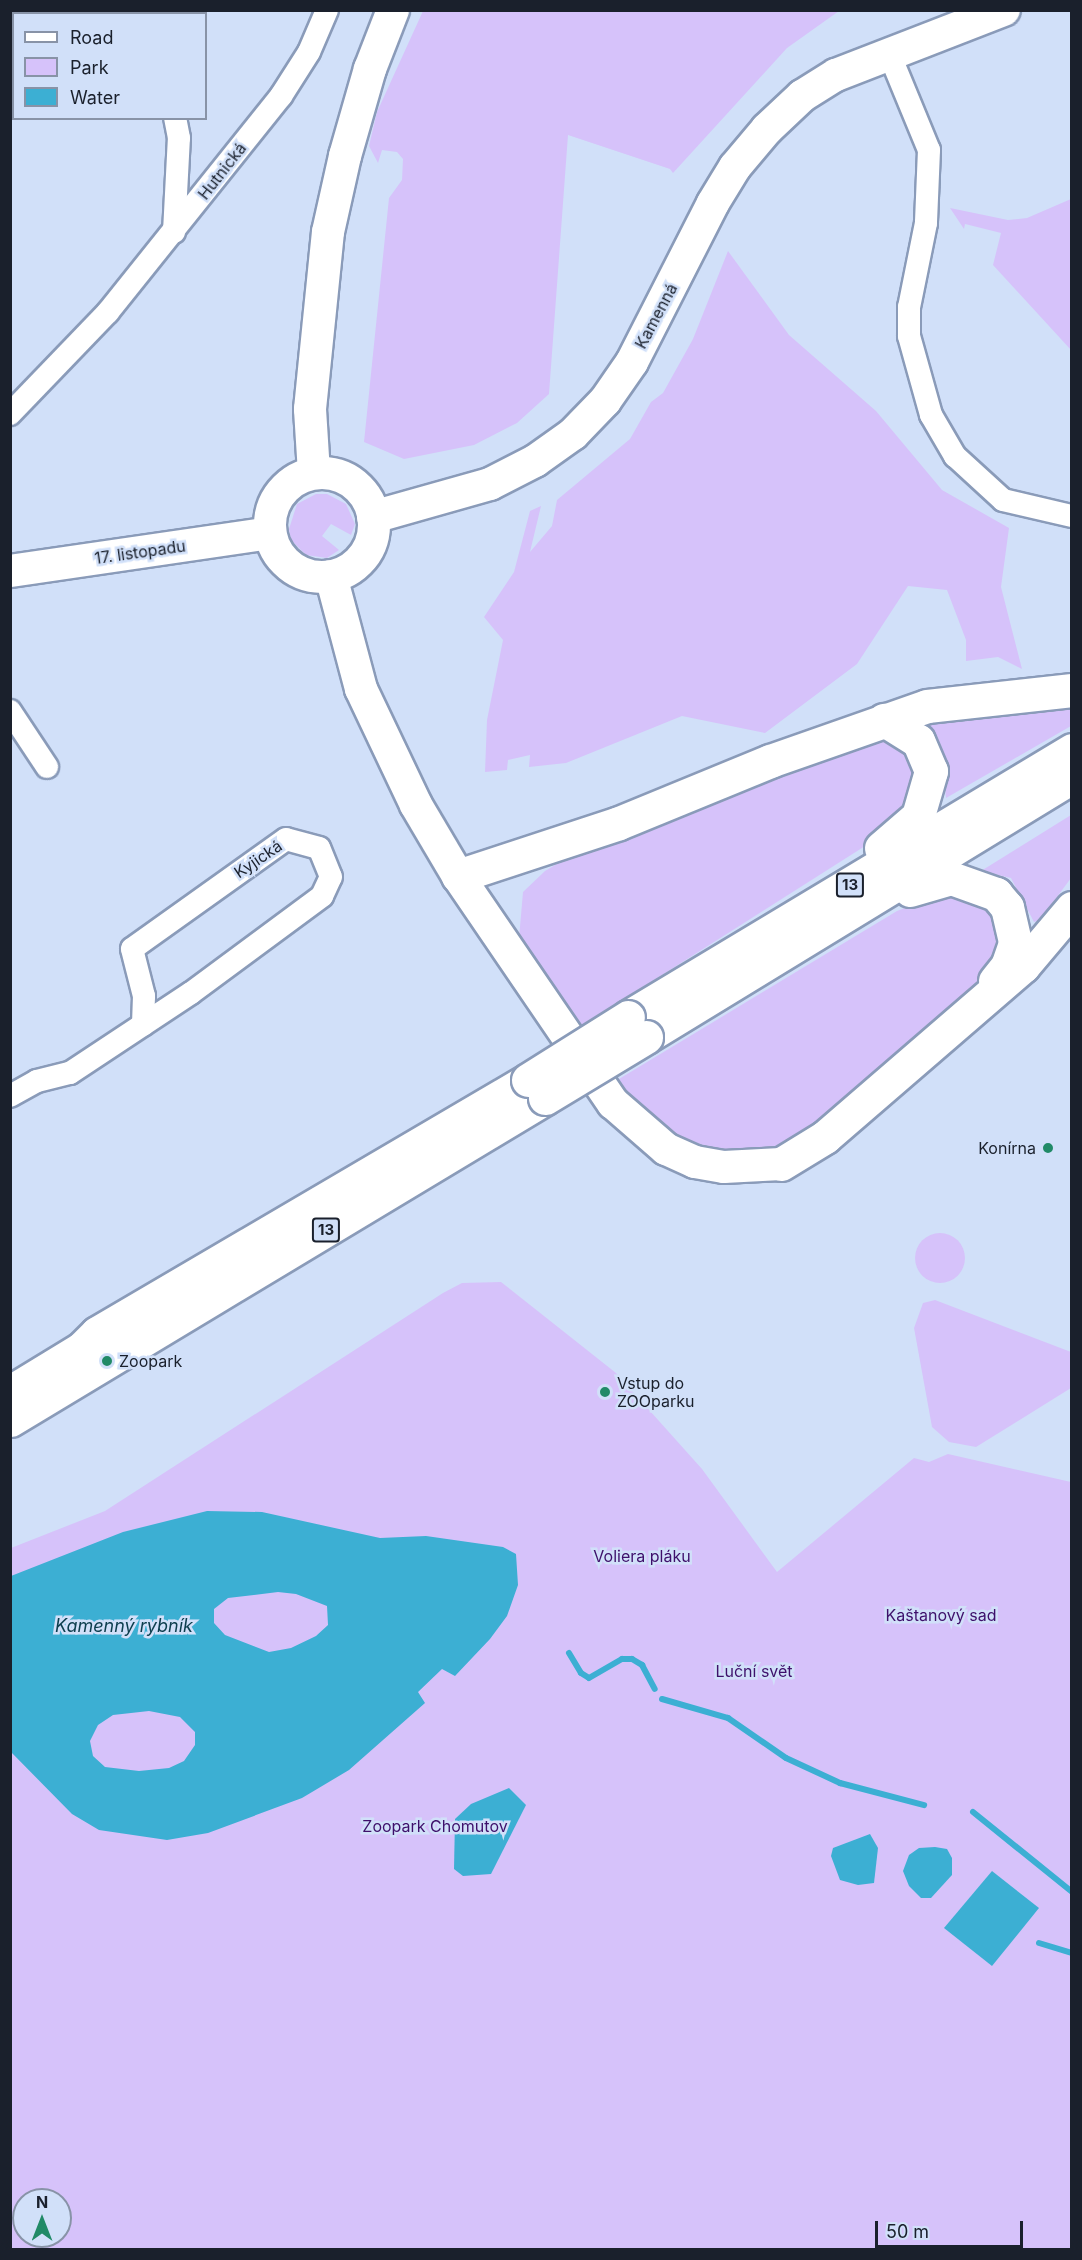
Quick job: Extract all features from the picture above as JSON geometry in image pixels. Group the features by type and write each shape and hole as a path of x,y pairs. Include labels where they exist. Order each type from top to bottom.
{"highway":[{"path":"458,876 619,823 884,720 927,706 1071,690"},
{"path":"811,909 918,816 931,771 918,741 884,720"},
{"name":"13","path":"10,1420 637,1027 811,909 1071,750"},
{"name":"13","path":"637,1027 866,905 1071,777"},
{"path":"866,905 951,878 996,894 1007,907 1014,924 1015,943 1007,966 977,1003"},
{"path":"780,1164 825,1137 977,1003 1023,966 1071,908"},
{"name":"13","path":"10,1392 82,1348 97,1333 536,1089"}],"street":[{"name":"Hutnická","path":"174,232 281,96 309,52 327,10"},
{"path":"314,473 310,409 328,232 348,145 393,10"},
{"name":"Kamenná","path":"373,517 490,484 535,461 573,434 605,401 632,362 713,203 748,152 802,96 836,75 1004,10"},
{"path":"889,53 929,150 926,223 909,307 909,336 931,415 955,456 1003,500 1071,516"},
{"name":"Hutnická","path":"174,232 179,138 175,120"},
{"path":"10,414 108,312 174,232"},
{"path":"314,473 346,478 359,488 373,517 373,533 364,555 346,571 331,576 314,576 285,562 270,533 275,501 298,478 314,473"},
{"name":"17. listopadu","path":"10,571 270,533"},
{"path":"331,576 361,689 416,805 458,876 613,1103 640,1129 666,1149 695,1162 724,1167 780,1164"},
{"path":"10,711 47,767"},
{"name":"Kyjická","path":"10,1096 37,1081 70,1073 143,1025 322,896 332,877 319,848 286,839 132,949 144,996 143,1025"}],"green space":[{"path":"423,11 839,11 787,48 673,173 670,169 568,135 549,394 517,423 474,445 404,459 364,442 389,198 402,180 403,159 397,152 382,150 378,163 369,146 377,112"},
{"path":"1071,199 1071,350 993,265 1001,233 965,224 964,229 950,208 1008,220 1027,218"},
{"path":"728,251 789,335 876,411 942,490 1009,528 1001,587 1022,669 998,657 966,661 966,640 947,590 908,586 857,664 765,733 682,716 566,763 529,767 530,755 508,760 507,770 485,772 487,720 503,640 484,617 514,572 530,511 541,506 530,552 552,526 557,500 630,439 651,402 663,393 693,339"},
{"path":"316,494 327,494 346,504 355,524 351,535 331,524 322,536 339,550 327,558 306,555 291,540 289,529 297,504"},
{"path":"1071,703 1071,726 946,798 943,768 922,722"},
{"path":"874,737 909,754 919,789 884,834 577,1029 519,938 523,892 545,871 585,847"},
{"path":"1071,815 1071,878 1040,920 1034,922 1011,878 981,871"},
{"path":"943,893 985,900 1007,940 982,980 818,1125 778,1149 717,1151 679,1136 646,1113 614,1082 897,911"},
{"path":"940,1233 949,1235 960,1244 965,1258 963,1267 954,1278 940,1283 931,1281 920,1272 915,1258 917,1249 926,1238"},
{"name":"Zoopark Chomutov","path":"501,1282 616,1373 702,1469 777,1572 914,1458 929,1462 948,1454 1071,1482 1071,2249 11,2250 11,1548 105,1511 462,1283"},
{"path":"935,1300 1071,1352 1071,1388 976,1447 949,1442 932,1427 914,1328 923,1303"}],"water":[{"name":"Kamenný rybník","path":"207,1511 262,1512 380,1538 426,1536 503,1547 516,1554 518,1585 507,1616 490,1639 455,1676 442,1669 418,1692 425,1703 349,1770 302,1798 208,1833 167,1840 99,1830 72,1814 11,1752 11,1576 123,1532","holes":["278,1592 296,1594 327,1606 328,1625 316,1636 291,1648 269,1652 225,1635 214,1623 214,1609 228,1598","149,1711 180,1717 195,1732 195,1745 184,1761 169,1768 139,1771 105,1767 93,1756 90,1741 98,1725 113,1715"]},
{"path":"509,1788 526,1805 491,1874 463,1876 454,1869 455,1819 471,1804"},
{"path":"870,1834 878,1848 874,1883 858,1885 840,1880 831,1856 833,1848"},
{"path":"919,1848 947,1849 952,1858 952,1875 931,1898 921,1898 909,1886 903,1871 909,1855"},
{"path":"992,1871 1039,1908 992,1966 944,1928"}],"waterway":[{"path":"569,1653 581,1673 589,1678 622,1659 632,1659 642,1665 655,1689"},
{"path":"662,1699 728,1718 786,1758 840,1783 924,1805"},
{"path":"973,1812 1072,1892"},
{"path":"1039,1943 1072,1953"}],"place":[{"name":"Konírna","path":"1048,1148"},
{"name":"Zoopark","path":"107,1361"},
{"name":"Vstup do ZOOparku","path":"605,1392"}],"park label":[{"name":"Voliera pláku","path":"642,1556"},
{"name":"Kaštanový sad","path":"941,1615"},
{"name":"Luční svět","path":"754,1671"}]}
